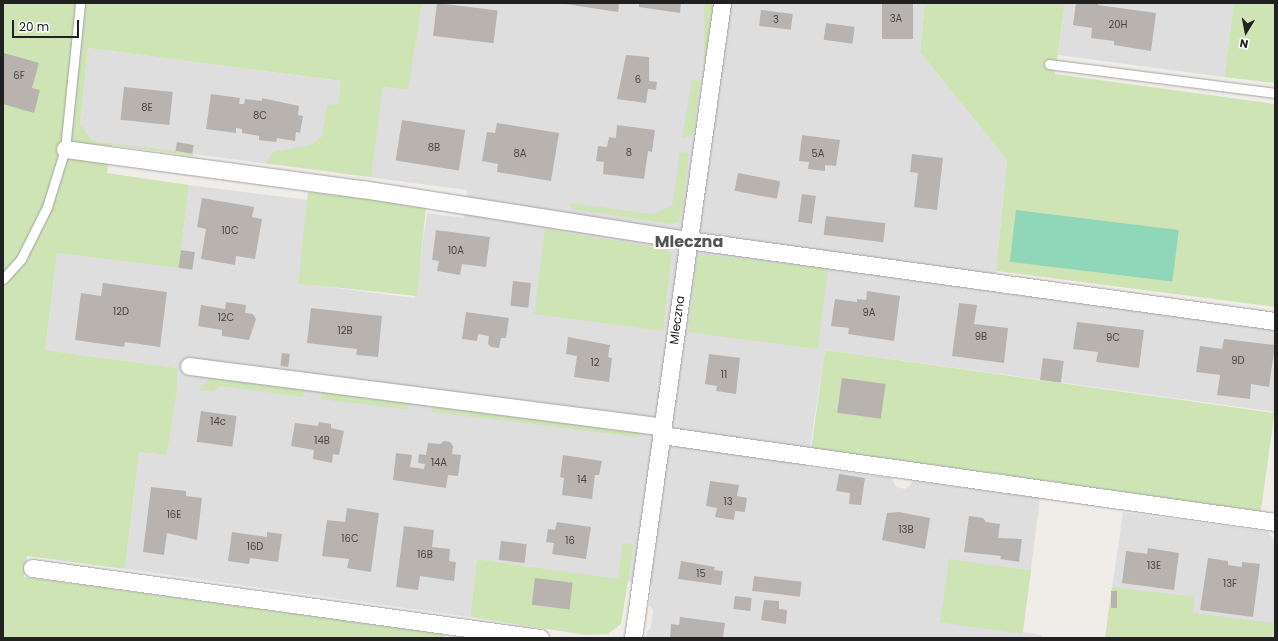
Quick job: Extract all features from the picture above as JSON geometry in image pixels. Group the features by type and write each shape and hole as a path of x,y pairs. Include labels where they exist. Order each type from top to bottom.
{"street":[{"name":"Mleczna","path":"633,638 722,3"},
{"path":"65,149 362,189 688,240 1275,321"},
{"path":"189,366 661,431 1275,522"},
{"path":"32,568 540,638"}],"lane":[{"path":"3,279 21,259 47,207 65,149 80,3"},
{"path":"1049,64 1275,93"}],"shaded area":[{"path":"422,3 925,3 920,52 1007,160 994,291 1275,329 1275,412 825,350 807,467 892,478 896,487 906,489 913,481 1040,498 1023,632 1042,635 1042,638 646,638 647,631 651,628 653,610 649,604 652,585 477,559 470,617 125,569 139,452 167,455 177,368 45,350 57,253 192,269 194,252 181,250 189,185 309,200 299,283 415,298 427,213 464,218 467,190 93,141 80,124 88,48 407,90"},
{"path":"1065,3 1234,3 1224,77 1058,55"},
{"path":"1123,512 1268,532 1275,542 1275,638 1105,638"}],"green space":[{"path":"3,3 422,3 408,90 383,87 371,177 266,163 273,152 311,145 322,136 327,105 338,104 341,81 88,48 80,124 93,141 193,153 193,156 112,145 107,173 189,185 179,268 57,253 45,350 177,368 177,387 167,455 139,452 125,569 27,556 24,577 444,634 444,638 3,638"},
{"path":"704,3 712,3 712,61 704,61"},
{"path":"925,3 1065,3 1055,74 1275,104 1275,307 996,271 1007,160 920,52"},
{"path":"1234,3 1275,3 1275,83 1224,77"},
{"path":"692,79 700,81 694,131 691,136 682,138"},
{"path":"680,152 689,153 681,217 678,222 671,224 571,209 570,203 652,214 672,206"},
{"path":"308,192 426,204 417,296 298,283"},
{"path":"1016,210 1179,230 1172,282 1010,262"},
{"path":"545,229 666,249 672,253 663,331 534,314"},
{"path":"701,254 828,269 818,349 688,332 697,256"},
{"path":"825,350 1275,413 1261,511 811,448"},
{"path":"212,375 305,388 303,397 220,386 214,392 199,390"},
{"path":"322,389 409,400 408,410 321,399"},
{"path":"433,404 639,429 638,437 432,412"},
{"path":"623,543 634,544 621,624 608,634 586,635 470,617 477,559 618,579"},
{"path":"949,559 1031,571 1022,634 940,622"},
{"path":"1112,587 1195,597 1193,613 1274,623 1272,638 1105,638"}],"building":[{"path":"437,3 498,10 494,43 433,36"},
{"path":"559,3 619,3 618,12"},
{"path":"639,3 681,3 680,13 639,7"},
{"path":"882,3 913,3 913,39 882,39"},
{"path":"1076,3 1098,3 1098,5 1156,13 1151,51 1114,45 1114,41 1091,38 1092,28 1073,25"},
{"path":"761,10 793,14 791,30 759,26"},
{"path":"826,23 855,27 852,44 824,40"},
{"path":"4,53 39,63 32,88 40,90 34,113 3,104"},
{"path":"626,55 649,57 649,81 657,82 656,90 648,89 646,103 617,99"},
{"path":"124,87 173,92 169,125 121,120"},
{"path":"211,94 240,98 239,104 244,104 245,99 262,101 262,98 299,106 298,115 303,116 300,133 296,132 295,141 277,138 276,142 259,140 259,136 242,133 242,129 236,128 236,133 206,129"},
{"path":"402,120 465,130 459,171 396,160"},
{"path":"497,123 559,133 551,181 497,172 498,164 482,161 487,132 495,133"},
{"path":"617,125 655,130 652,152 648,151 644,179 603,174 604,162 596,161 598,146 607,147 609,137 616,138"},
{"path":"802,135 840,140 836,166 825,165 825,171 808,169 809,162 799,161"},
{"path":"177,142 194,145 192,154 175,151"},
{"path":"912,154 943,158 937,210 914,207 918,173 910,172"},
{"path":"738,173 780,181 777,199 735,191"},
{"path":"802,194 816,196 812,224 798,222"},
{"path":"202,198 254,207 252,217 262,219 255,259 236,256 235,265 201,259 206,229 197,227"},
{"path":"826,216 886,223 883,242 824,235"},
{"path":"436,230 490,237 486,267 462,264 460,275 437,271 439,261 432,260"},
{"path":"181,250 195,252 192,270 178,268"},
{"path":"513,281 531,283 528,308 510,306"},
{"path":"103,283 167,292 160,347 125,342 124,347 75,340 81,293 101,296"},
{"path":"867,291 900,296 894,341 848,334 849,328 831,326 835,299 857,302 857,299 866,300"},
{"path":"226,302 246,305 245,313 253,314 256,319 249,340 222,336 222,330 198,326 201,305 225,309"},
{"path":"959,303 977,305 974,324 1008,328 1004,363 952,356"},
{"path":"311,308 382,316 378,357 356,355 357,349 307,343"},
{"path":"466,312 509,318 506,338 501,338 499,348 491,347 488,344 489,336 478,334 477,341 462,339"},
{"path":"1077,322 1144,330 1139,368 1096,362 1098,352 1073,349"},
{"path":"568,337 610,345 608,357 612,358 609,382 574,377 577,356 566,354"},
{"path":"1224,339 1275,345 1269,387 1251,384 1250,399 1217,395 1220,375 1196,372 1200,346 1222,349"},
{"path":"282,353 290,354 288,367 280,366"},
{"path":"709,354 740,358 736,394 716,391 717,386 705,384"},
{"path":"1043,358 1064,361 1061,383 1040,380"},
{"path":"842,378 886,384 881,419 837,413"},
{"path":"201,411 237,416 232,447 197,442"},
{"path":"319,422 331,424 331,428 344,431 339,455 333,454 332,463 313,459 314,450 291,446 295,423 318,426"},
{"path":"444,441 450,442 453,446 452,454 461,455 458,476 448,475 446,488 393,480 396,453 412,455 410,467 424,469 425,464 418,463 419,454 426,455 428,443 440,444"},
{"path":"563,455 602,461 599,475 595,475 592,499 562,495 564,478 560,477"},
{"path":"839,474 865,478 861,505 849,504 850,493 836,491"},
{"path":"710,481 739,485 737,496 747,498 745,512 735,511 734,520 715,517 717,508 706,506"},
{"path":"151,487 186,491 186,496 202,498 197,540 167,533 164,555 143,552"},
{"path":"347,508 379,513 371,572 347,568 349,559 322,556 327,520 345,522"},
{"path":"899,512 930,518 925,549 882,540 887,513"},
{"path":"969,516 983,518 986,522 1000,524 998,538 1022,539 1019,562 1000,559 1001,556 964,552"},
{"path":"557,522 591,527 586,559 552,554 554,543 546,542 548,529 555,530"},
{"path":"404,526 434,530 432,547 450,549 449,561 456,562 454,581 420,576 418,590 396,587"},
{"path":"232,532 267,537 267,532 282,534 278,562 250,558 249,564 228,561"},
{"path":"501,541 527,544 524,563 499,560"},
{"path":"1148,548 1179,553 1174,590 1122,583 1126,551 1147,554"},
{"path":"1208,558 1228,561 1228,565 1242,567 1242,562 1260,564 1253,617 1200,610"},
{"path":"681,561 715,567 714,570 723,571 721,585 678,579"},
{"path":"754,576 802,582 800,597 752,591"},
{"path":"535,578 573,583 569,609 532,605"},
{"path":"1111,591 1117,591 1117,608 1111,608"},
{"path":"735,596 752,598 750,611 733,609"},
{"path":"764,600 779,601 779,609 787,610 786,624 761,620"},
{"path":"680,617 725,623 723,638 670,638 671,624 679,625"}],"district":[{"name":"Mleczna","path":"689,242"}]}
